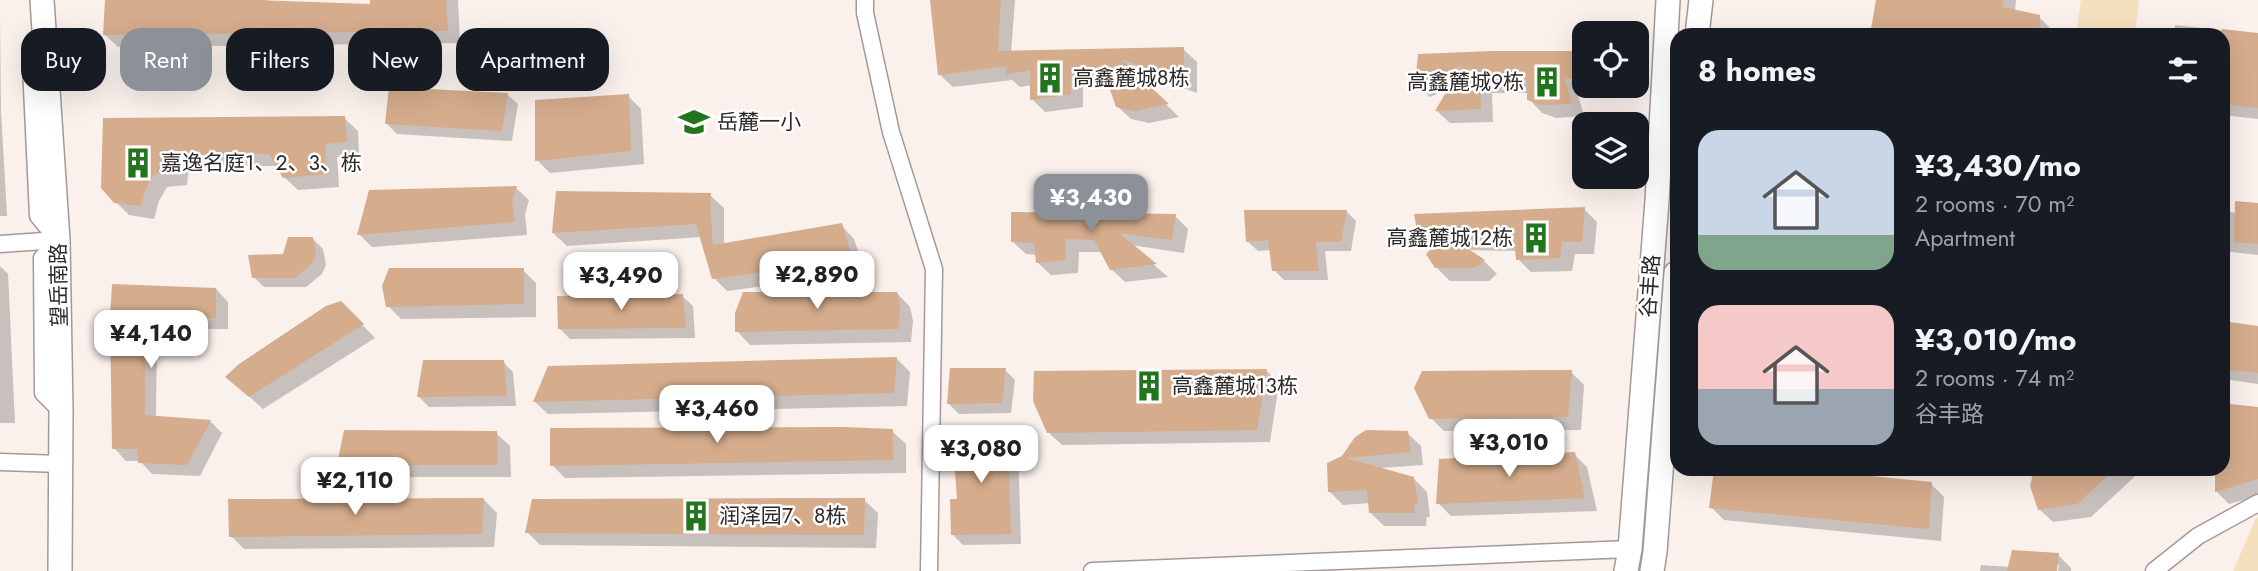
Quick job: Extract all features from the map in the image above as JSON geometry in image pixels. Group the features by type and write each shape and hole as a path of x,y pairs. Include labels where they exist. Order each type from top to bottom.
{"street":[{"name":"望岳南路","path":"42,0 58,240 60,571"},
{"path":"865,0 865,13 891,132 934,270 929,571"},
{"name":"谷丰路","path":"1628,560 1657,201 1668,0"},
{"path":"1698,28 1701,0"},
{"path":"32,91 38,216 58,240"},
{"path":"0,244 58,240"},
{"name":"谷丰路","path":"1652,571 1670,348"},
{"path":"0,462 61,464"},
{"path":"2154,571 2198,536 2258,503"},
{"path":"1092,571 1628,560"}],"shaded area":[{"path":"2081,0 2139,0 2136,28 2077,28"},
{"path":"2258,517 2258,571 2233,571 2256,518"}],"building":[{"path":"105,0 254,0 370,4 370,0 446,0 448,31 442,31 442,28 348,28 348,32 334,32 334,28 226,28 226,34 212,34 212,28 120,28 120,35 106,35 106,28 103,28"},
{"path":"930,0 1001,0 998,51 1184,47 1184,81 1121,59 1169,104 1135,111 1116,107 1104,72 1071,73 1071,94 1030,100 1030,70 1005,75 1007,66 938,75"},
{"path":"1876,0 2003,0 2003,7 2040,15 2039,28 1871,28"},
{"path":"2230,30 2258,33 2258,108 2230,105"},
{"name":"高鑫麓城9栋","path":"1572,51 1572,79 1565,79 1572,104 1541,105 1527,100 1527,80 1480,80 1481,109 1435,111 1462,65 1415,85 1418,54"},
{"path":"442,90 508,93 502,131 385,124 389,91"},
{"path":"629,94 631,151 535,161 535,100"},
{"name":"嘉逸名庭1、2、3、栋","path":"345,116 347,142 325,144 326,174 283,178 269,154 176,154 175,172 154,174 146,188 141,206 114,203 101,188 103,118"},
{"path":"517,186 512,201 515,222 357,235 369,190"},
{"path":"556,191 711,193 713,245 842,223 853,260 712,279 696,224 552,233"},
{"path":"2235,201 2258,203 2258,244 2234,242"},
{"name":"高鑫麓城12栋","path":"1585,207 1582,242 1562,242 1560,258 1516,260 1514,235 1510,239 1450,237 1485,260 1475,268 1435,268 1426,254 1438,242 1418,236 1414,214"},
{"path":"1244,210 1347,210 1341,242 1316,242 1319,271 1272,271 1268,240 1246,242"},
{"path":"1011,212 1176,214 1172,240 1119,233 1157,264 1110,270 1094,240 1066,239 1065,260 1036,263 1034,243 1011,242"},
{"path":"288,237 313,237 316,254 312,264 295,278 252,278 248,255 283,254"},
{"path":"389,268 524,268 524,304 386,307 382,286"},
{"path":"112,284 216,288 216,318 190,318 188,334 145,315 145,415 211,420 187,465 138,463 137,449 112,449"},
{"path":"743,292 897,292 900,307 899,329 735,332 735,313"},
{"path":"683,294 686,328 558,329 557,296"},
{"path":"341,301 364,324 249,397 225,377 239,364 326,306"},
{"path":"2230,322 2258,326 2258,373 2230,370"},
{"path":"897,357 894,393 533,402 548,366"},
{"path":"423,360 504,360 507,396 417,397"},
{"path":"950,368 1006,368 1002,403 947,404"},
{"name":"高鑫麓城13栋","path":"1267,369 1257,430 1047,433 1033,401 1034,371"},
{"path":"1572,370 1568,417 1429,419 1414,388 1422,371"},
{"path":"2230,404 2258,407 2258,479 2215,492 2215,476 2230,476"},
{"path":"550,428 893,429 893,460 550,466"},
{"path":"344,430 497,431 498,465 337,465"},
{"path":"1366,430 1408,431 1411,452 1346,458 1414,477 1418,505 1414,505 1414,513 1369,513 1367,490 1328,492 1327,463 1342,456 1355,437"},
{"path":"952,432 1008,435 1011,534 951,535 950,499 957,499"},
{"path":"1575,452 1585,498 1436,504 1439,459"},
{"path":"1713,476 1871,476 1932,482 1929,529 1709,508"},
{"path":"2032,476 2107,476 2077,504 2038,510 2030,486"},
{"path":"484,498 482,534 229,537 228,499"},
{"name":"润泽园7、8栋","path":"865,498 864,535 525,533 532,499"},
{"path":"2012,550 2059,553 2057,571 2007,571"}],"place":[{"name":"高鑫麓城8栋","path":"1050,78"},
{"name":"高鑫麓城9栋","path":"1547,82"},
{"name":"岳麓一小","path":"694,122"},
{"name":"嘉逸名庭1、2、3、栋","path":"138,163"},
{"name":"高鑫麓城12栋","path":"1536,238"},
{"name":"高鑫麓城13栋","path":"1149,386"},
{"name":"润泽园7、8栋","path":"696,516"}]}
